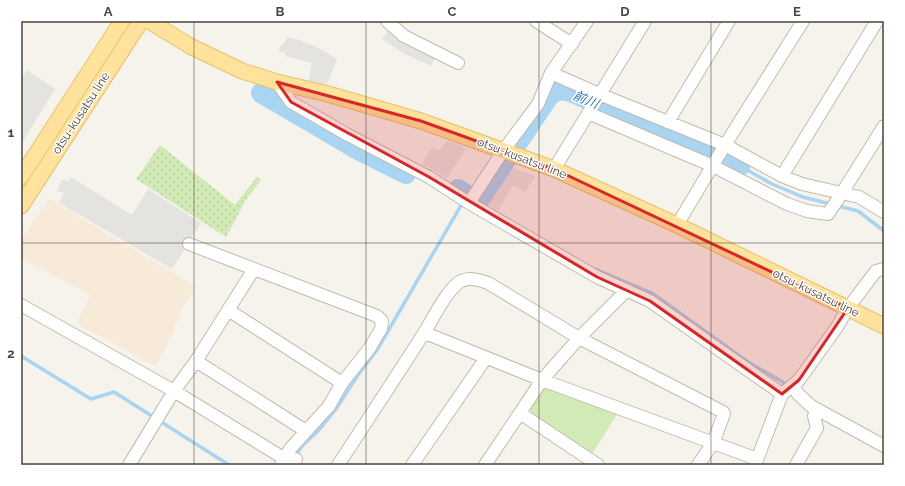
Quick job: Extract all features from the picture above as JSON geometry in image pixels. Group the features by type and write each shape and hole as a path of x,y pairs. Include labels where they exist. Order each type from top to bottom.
{"main road":[{"name":"otsu-kusatsu line","path":"21,178 122,21"},
{"name":"otsu-kusatsu line","path":"21,206 141,21"},
{"name":"otsu-kusatsu line","path":"149,21 190,46 242,71 421,121 554,169 677,225 884,326"}],"street":[{"path":"387,21 404,36 458,63"},
{"path":"536,21 572,44"},
{"path":"469,203 503,150 538,104 551,73 587,21"},
{"path":"554,169 645,21"},
{"path":"668,122 729,21"},
{"path":"677,225 725,145 803,21"},
{"path":"782,176 877,21"},
{"path":"551,73 594,104 787,204 807,211 828,214 884,126"},
{"path":"277,82 290,102 429,177 469,203 597,277 650,301 782,394"},
{"path":"594,104 668,122 725,145 782,176 802,184 859,197 884,212"},
{"path":"21,305 174,391 289,462 290,449 329,406 342,383 369,349 381,329 382,321 377,316 189,244"},
{"path":"129,465 174,391 196,361 254,269"},
{"path":"425,333 542,380 714,443 756,462 782,394 799,380 837,327 848,308 876,271 884,269"},
{"path":"338,465 425,333 444,301 457,285 468,279 488,283 579,338 723,412 724,414 714,443 698,465"},
{"path":"489,464 542,380 579,338 627,290"},
{"path":"228,310 342,383"},
{"path":"412,465 486,358"},
{"path":"196,361 306,431"},
{"path":"793,384 798,394 811,406 884,446"},
{"path":"796,465 817,428 814,416 817,409"},
{"path":"520,413 598,465"}],"highlighted area":[{"path":"277,82 421,121 554,169 848,308 799,380 782,394 650,301 597,277 429,177 291,102"}],"shaded area":[{"path":"388,31 411,46 435,58 431,66 403,53 382,39"},
{"path":"288,37 317,47 337,59 326,87 308,82 312,63 285,56 286,54 278,50"},
{"path":"27,70 55,89 22,143 21,80"},
{"path":"447,141 458,144 466,149 447,178 422,164 432,147 439,151"},
{"path":"505,167 510,167 535,176 525,192 513,185 498,211 482,201"},
{"path":"71,177 132,215 148,189 201,223 172,269 59,203 64,193 57,191 62,180 69,181"},
{"path":"49,199 197,287 183,306 172,335 156,367 76,323 91,295 21,259 21,240"}],"green space":[{"path":"160,145 235,205 257,177 261,180 247,198 226,237 136,179"},
{"path":"544,388 554,388 618,413 592,454 532,414 530,407"}],"waterway":[{"name":"前川","path":"458,189 478,202 550,95 559,90 571,92 740,166"},
{"name":"前川","path":"261,93 360,151 406,174"},
{"path":"740,166 772,184 803,197 858,211 884,231"},
{"path":"295,456 303,445 319,430 336,409 358,375 377,350 463,202"},
{"path":"595,269 652,293 748,362 783,382 787,386"},
{"path":"21,356 91,399 114,392 229,465"}]}
